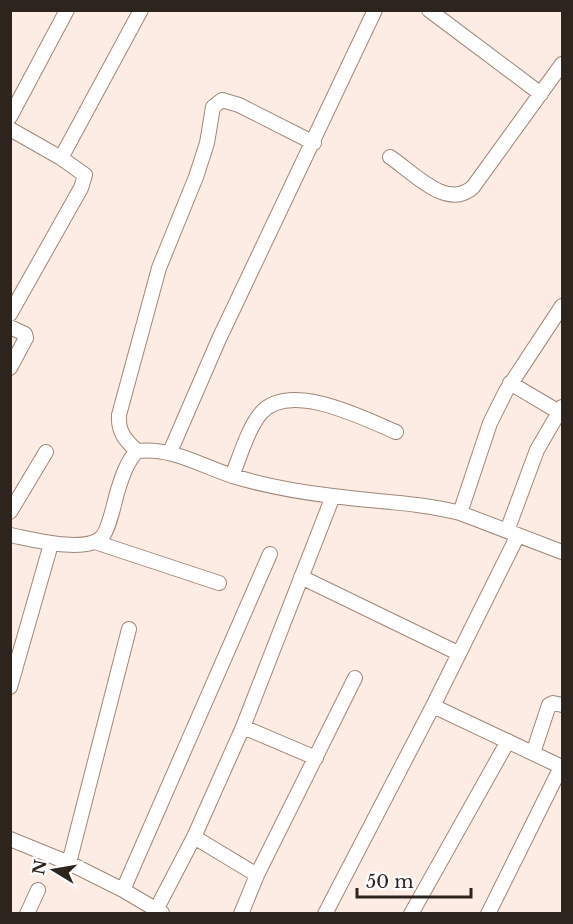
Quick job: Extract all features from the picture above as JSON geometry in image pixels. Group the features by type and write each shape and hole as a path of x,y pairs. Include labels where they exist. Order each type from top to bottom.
{"street":[{"path":"10,117 67,10"},
{"path":"61,158 141,10"},
{"path":"170,452 219,339 314,143 375,10"},
{"path":"429,10 541,94"},
{"path":"390,157 440,193 459,196 467,193 474,188 562,64"},
{"path":"137,451 125,440 120,431 119,415 159,268 199,169 207,143 213,107 222,100 239,105 314,143"},
{"path":"10,129 61,158 85,175 84,182 10,314"},
{"path":"460,513 490,423 510,383 562,306"},
{"path":"10,327 25,334 26,338 10,368"},
{"path":"325,914 458,653 512,533 537,450 561,409 510,383"},
{"path":"232,476 256,420 263,411 285,401 306,400 330,405 396,432"},
{"path":"95,542 105,532 124,469 137,451 152,449 170,452 232,476 333,496 424,505 460,513 512,533 561,547"},
{"path":"10,512 46,452"},
{"path":"10,839 69,863 123,890 159,912 243,727 333,496"},
{"path":"10,535 51,544 73,545 95,542 219,583"},
{"path":"10,687 51,544"},
{"path":"123,890 270,554"},
{"path":"302,577 458,653"},
{"path":"69,863 129,629"},
{"path":"241,914 257,875 355,678"},
{"path":"533,753 549,705 553,703 562,705"},
{"path":"433,706 562,767 489,914"},
{"path":"243,727 316,758"},
{"path":"411,914 508,741"},
{"path":"194,837 257,875"},
{"path":"27,914 38,890"}]}
